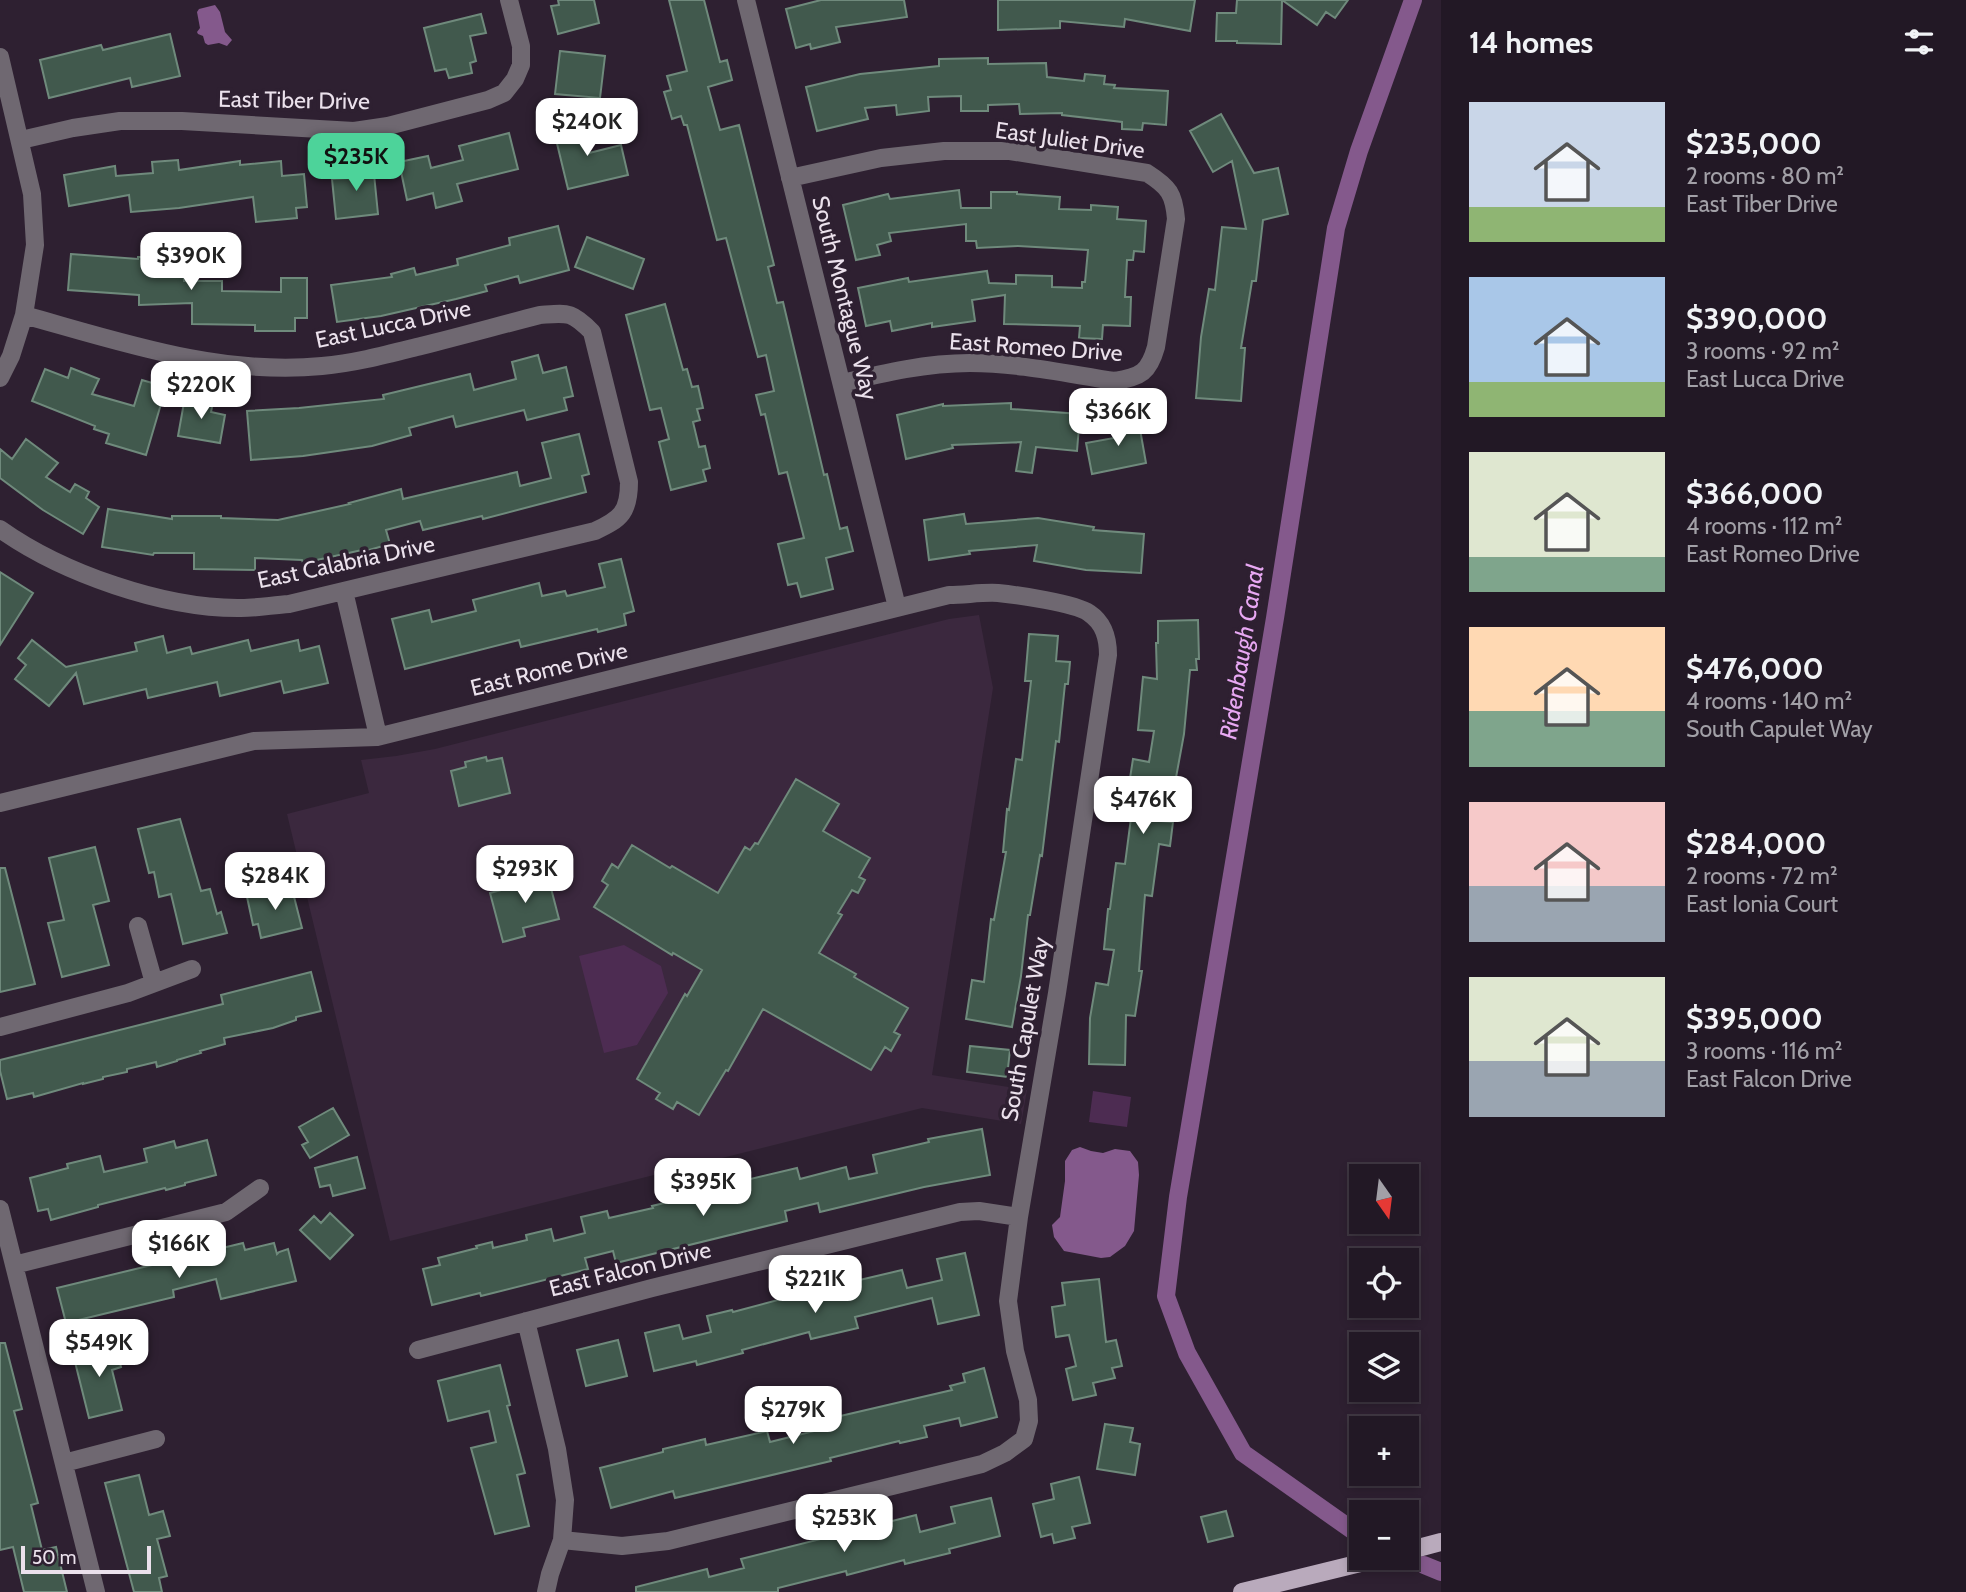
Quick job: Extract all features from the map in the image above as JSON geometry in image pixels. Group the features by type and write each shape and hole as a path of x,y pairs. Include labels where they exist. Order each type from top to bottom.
{"main road":[{"path":"1419,1548 1441,1542"},
{"path":"1242,1592 1349,1566"}],"street":[{"name":"East Tiber Drive","path":"20,140 120,121 182,121 354,131 488,100 504,93 515,79 521,65 521,46 509,0"},
{"name":"South Montague Way","path":"746,0 897,607"},
{"path":"0,57 32,194 35,245 24,315 11,356 0,378"},
{"name":"East Juliet Drive","path":"790,178 881,158 944,151 1010,151 1147,173 1171,193 1176,219 1156,347 1152,362 1143,373"},
{"name":"East Lucca Drive","path":"24,315 178,356 246,366 290,368 344,364 540,315 568,313 592,332 629,482 629,498 624,512"},
{"name":"East Romeo Drive","path":"842,383 911,367 970,363 1115,381 1130,379 1143,373"},
{"name":"East Calabria Drive","path":"0,529 17,541 91,577 153,597 190,604 241,608 289,604 594,531 611,524 624,512"},
{"path":"344,591 378,736"},
{"name":"East Rome Drive","path":"0,803 254,741 378,736 949,595 997,593 1070,605 1089,612 1103,627"},
{"name":"South Capulet Way","path":"562,1540 622,1546 668,1541 982,1464 1005,1453 1024,1439 1029,1420 1028,1400 1015,1352 1008,1301 1019,1217 1058,993 1108,655 1108,640 1103,627"},
{"path":"138,926 154,984"},
{"path":"0,1027 128,993 192,969"},
{"path":"14,1265 226,1212 260,1188"},
{"path":"0,1209 96,1592"},
{"name":"East Falcon Drive","path":"418,1350 960,1212 979,1211 1019,1217"},
{"path":"526,1321 557,1449 565,1500 562,1540 547,1592"},
{"path":"64,1463 156,1439"}],"shaded area":[{"path":"215,5 220,12 225,32 232,40 227,46 219,43 208,45 197,32 200,28 197,12 199,9"},
{"path":"979,615 993,688 932,1075 1027,1090 1021,1124 922,1108 390,1241 287,814 369,793 361,760 435,749 949,619"},
{"path":"624,945 661,966 668,993 637,1045 604,1053 579,956"},
{"path":"1093,1091 1131,1097 1127,1127 1089,1122"},
{"path":"1080,1147 1103,1153 1115,1149 1130,1151 1138,1162 1134,1231 1125,1246 1110,1257 1101,1258 1064,1251 1054,1237 1052,1225 1060,1217 1065,1161 1072,1150"}],"building":[{"path":"558,0 594,0 599,23 558,34 551,6 559,5"},
{"path":"669,0 704,0 720,62 727,60 732,80 708,87 720,130 739,125 774,265 768,267 777,303 783,302 824,475 827,474 840,529 847,527 853,551 826,558 833,589 801,597 797,583 788,585 778,544 804,538 787,472 779,474 765,414 761,415 756,395 774,391 766,355 758,357 726,238 717,240 687,125 684,125 681,116 672,119 664,92 671,90 667,76 687,71"},
{"path":"821,0 904,0 907,17 836,27 840,42 811,49 810,44 796,48 786,9"},
{"path":"998,0 1195,0 1190,31 1125,19 1124,27 1060,21 1060,28 998,30"},
{"path":"1237,0 1282,0 1281,44 1216,41 1217,13 1236,13"},
{"path":"1282,0 1348,0 1335,18 1326,12 1317,25"},
{"path":"481,14 486,33 470,36 476,61 470,63 472,73 449,78 446,69 435,71 424,28"},
{"path":"170,34 180,76 132,87 130,78 49,98 40,60 101,45 103,50"},
{"path":"560,51 605,56 600,98 555,94"},
{"path":"988,58 988,64 1046,63 1047,77 1084,81 1085,74 1105,76 1104,84 1115,85 1114,88 1168,91 1166,125 1143,123 1142,130 1122,129 1122,122 1062,113 1020,114 1019,104 988,105 988,111 961,111 961,96 928,97 929,111 897,115 896,105 865,108 868,119 817,131 806,87 860,74 939,66 939,59"},
{"path":"1221,114 1254,173 1278,168 1288,214 1263,220 1256,281 1252,281 1241,348 1245,348 1241,401 1196,398 1201,337 1209,289 1215,290 1222,227 1246,229 1232,161 1213,172 1190,131"},
{"path":"580,120 589,153 621,145 628,175 568,189 553,127"},
{"path":"509,133 518,169 457,184 462,201 436,208 433,193 407,200 399,162 428,156 431,168 463,160 459,146"},
{"path":"178,160 179,170 240,161 240,165 281,161 282,176 304,174 307,207 296,208 297,218 256,222 253,197 131,212 129,195 69,206 64,175 115,166 116,176 153,173 152,162"},
{"path":"373,164 378,214 336,219 332,179 348,178 346,167"},
{"path":"959,190 961,208 991,208 991,192 1017,192 1060,197 1059,209 1091,210 1091,205 1118,207 1117,219 1146,221 1144,252 1134,251 1133,260 1127,260 1125,297 1131,297 1130,326 1103,325 1102,339 1079,338 1080,326 1004,324 1005,295 972,300 975,321 932,327 932,323 892,331 890,321 866,326 858,288 908,278 909,282 987,271 989,283 1016,284 1016,275 1052,276 1052,287 1082,288 1088,250 1018,246 977,248 976,241 966,241 966,224 889,233 891,241 877,245 880,255 856,260 843,205 888,194 890,199"},
{"path":"558,226 569,270 520,283 518,276 485,285 487,291 456,299 381,316 337,322 331,285 392,277 391,274 414,268 416,275 458,265 457,259 510,245 509,238"},
{"path":"587,237 644,259 633,289 575,267"},
{"path":"71,254 138,259 161,257 161,266 183,265 184,281 222,281 222,291 281,292 281,278 307,278 307,318 295,318 295,331 255,331 255,325 192,324 192,303 139,305 139,295 68,290"},
{"path":"665,304 683,370 687,369 692,387 698,386 703,408 697,409 700,420 693,422 699,447 705,446 710,468 703,470 706,481 671,490 659,442 669,439 661,408 650,410 626,315"},
{"path":"538,355 543,373 566,367 573,396 564,398 567,410 527,420 524,410 456,427 453,416 409,428 411,435 372,446 251,460 247,411 384,399 383,395 470,374 474,390 516,379 512,362"},
{"path":"71,368 99,379 92,394 134,406 142,380 166,387 146,455 106,443 109,434 94,429 95,426 32,401 45,369 68,378"},
{"path":"185,397 213,402 211,412 225,415 220,443 178,436"},
{"path":"1011,403 1011,409 1080,414 1077,451 1036,447 1032,473 1016,471 1021,442 952,445 953,448 906,459 897,415 943,404"},
{"path":"1138,418 1146,463 1092,474 1086,443 1114,438 1111,423"},
{"path":"579,434 589,474 582,476 586,492 483,519 482,516 423,530 420,521 386,530 390,544 362,552 303,563 302,560 255,558 255,570 194,569 194,553 153,555 102,547 108,509 172,519 172,516 221,516 278,520 401,489 403,499 517,472 520,486 551,478 542,443"},
{"path":"26,439 58,463 46,477 70,492 75,484 89,492 86,498 99,507 83,534 43,510 0,478 0,449 12,459"},
{"path":"964,514 966,524 1038,518 1094,527 1093,530 1144,534 1141,573 1086,570 1034,561 1037,545 969,551 970,554 929,560 924,520"},
{"path":"621,559 634,611 624,614 626,625 521,647 519,640 405,669 392,619 429,610 432,622 476,611 473,600 539,583 542,596 565,591 567,596 605,587 599,564"},
{"path":"0,572 33,593 0,645"},
{"path":"1198,620 1199,659 1196,659 1197,670 1190,670 1184,734 1175,783 1166,782 1162,821 1173,822 1170,846 1159,844 1152,896 1145,895 1139,971 1142,971 1135,1016 1126,1015 1125,1065 1089,1064 1090,1018 1096,983 1108,985 1114,950 1104,949 1116,863 1125,864 1131,818 1123,817 1126,791 1133,759 1149,762 1154,731 1138,730 1143,677 1157,679 1158,621"},
{"path":"1029,634 1058,636 1056,661 1070,662 1059,742 1056,741 1042,856 1040,855 1028,915 1012,1027 966,1019 972,980 984,982 991,919 994,920 1006,852 1003,852 1007,809 1009,810 1016,759 1022,760 1031,681 1025,681"},
{"path":"163,636 167,653 190,647 192,654 248,640 251,651 298,640 300,651 319,646 328,683 284,693 281,681 220,696 217,682 148,698 146,689 84,704 76,673 49,706 15,679 26,665 18,658 32,640 66,667 137,651 135,643"},
{"path":"486,757 487,761 502,758 510,793 459,806 451,771 466,767 465,762"},
{"path":"796,779 839,804 823,831 870,858 859,877 865,880 858,893 852,890 838,913 842,915 819,953 908,1008 894,1032 900,1035 891,1051 885,1047 871,1070 763,1009 699,1115 677,1102 673,1109 656,1099 660,1093 637,1079 685,994 687,996 702,970 673,953 672,955 594,907 608,885 602,881 612,864 618,868 632,845 718,893 745,847 750,850 755,843 758,844"},
{"path":"180,819 201,891 210,889 217,914 221,912 227,933 183,944 171,894 159,897 154,872 149,873 138,829"},
{"path":"95,847 109,901 93,905 109,965 62,977 48,923 64,920 49,858"},
{"path":"0,868 5,868 35,984 0,992"},
{"path":"546,869 559,919 523,928 525,936 503,942 490,893 524,884 521,875"},
{"path":"291,885 302,928 261,938 258,924 253,925 247,897"},
{"path":"311,972 321,1011 296,1017 296,1020 273,1028 224,1038 225,1044 157,1067 156,1062 34,1097 33,1093 7,1099 0,1060 223,1004 221,995"},
{"path":"970,1046 1010,1050 1007,1077 967,1072"},
{"path":"333,1108 349,1135 310,1158 302,1145 308,1142 299,1127"},
{"path":"982,1129 990,1175 924,1187 820,1212 818,1203 785,1211 787,1221 616,1263 613,1251 585,1258 588,1269 481,1296 480,1293 432,1305 423,1269 440,1265 438,1258 492,1242 493,1248 527,1240 526,1235 551,1229 554,1241 585,1233 581,1217 607,1211 609,1218 697,1195 696,1192 797,1168 800,1179 846,1167 849,1179 877,1173 873,1155 929,1142 928,1139"},
{"path":"207,1140 216,1175 166,1190 165,1188 98,1205 51,1220 48,1209 38,1211 30,1178 68,1168 67,1164 100,1156 104,1172 147,1162 144,1149 174,1141 176,1148"},
{"path":"357,1157 365,1188 333,1196 330,1185 320,1187 315,1168"},
{"path":"330,1213 353,1235 330,1259 300,1230 314,1216 321,1223"},
{"path":"243,1243 245,1250 274,1243 277,1254 288,1249 296,1281 221,1299 216,1279 173,1290 174,1297 66,1323 57,1288"},
{"path":"965,1253 979,1315 938,1324 932,1298 855,1317 858,1328 811,1339 809,1332 697,1365 696,1361 654,1371 645,1333 679,1325 683,1339 711,1332 707,1316 902,1270 907,1288 942,1280 937,1259"},
{"path":"1099,1279 1106,1342 1116,1340 1122,1366 1112,1368 1115,1378 1093,1383 1096,1395 1073,1400 1066,1369 1076,1366 1069,1335 1056,1337 1052,1307 1065,1305 1062,1283"},
{"path":"618,1340 627,1376 586,1386 577,1350"},
{"path":"0,1343 5,1343 22,1409 14,1411 38,1503 31,1505 42,1550 56,1547 67,1592 24,1592 13,1547 0,1550"},
{"path":"115,1343 121,1367 112,1370 122,1410 89,1418 73,1354"},
{"path":"500,1365 510,1405 507,1406 525,1473 517,1475 529,1526 495,1534 471,1448 496,1442 489,1411 448,1421 438,1381"},
{"path":"984,1368 997,1417 961,1426 959,1418 924,1426 927,1437 900,1443 899,1441 830,1458 831,1461 675,1498 673,1491 611,1508 600,1468 705,1439 706,1445 767,1431 770,1442 838,1425 836,1417 952,1390 950,1386 965,1382 963,1374"},
{"path":"1105,1424 1133,1428 1130,1442 1140,1444 1135,1475 1097,1469"},
{"path":"139,1475 149,1515 163,1511 170,1536 157,1539 167,1576 159,1578 162,1592 134,1592 105,1483"},
{"path":"1079,1477 1090,1523 1072,1527 1075,1538 1054,1543 1052,1534 1041,1537 1033,1504 1054,1499 1051,1484"},
{"path":"991,1498 1000,1536 949,1549 950,1553 905,1564 904,1560 847,1575 846,1571 778,1588 778,1592 636,1592 636,1587 707,1569 709,1577 744,1568 741,1559 916,1515 920,1532 955,1523 951,1507"},
{"path":"1226,1511 1233,1536 1208,1542 1201,1517"}],"waterway":[{"name":"Ridenbaugh Canal","path":"1349,1528 1243,1453 1187,1353 1166,1296 1178,1197 1275,618 1336,228 1359,151 1413,0"},
{"name":"Ridenbaugh Canal","path":"1424,1565 1441,1572"}]}
